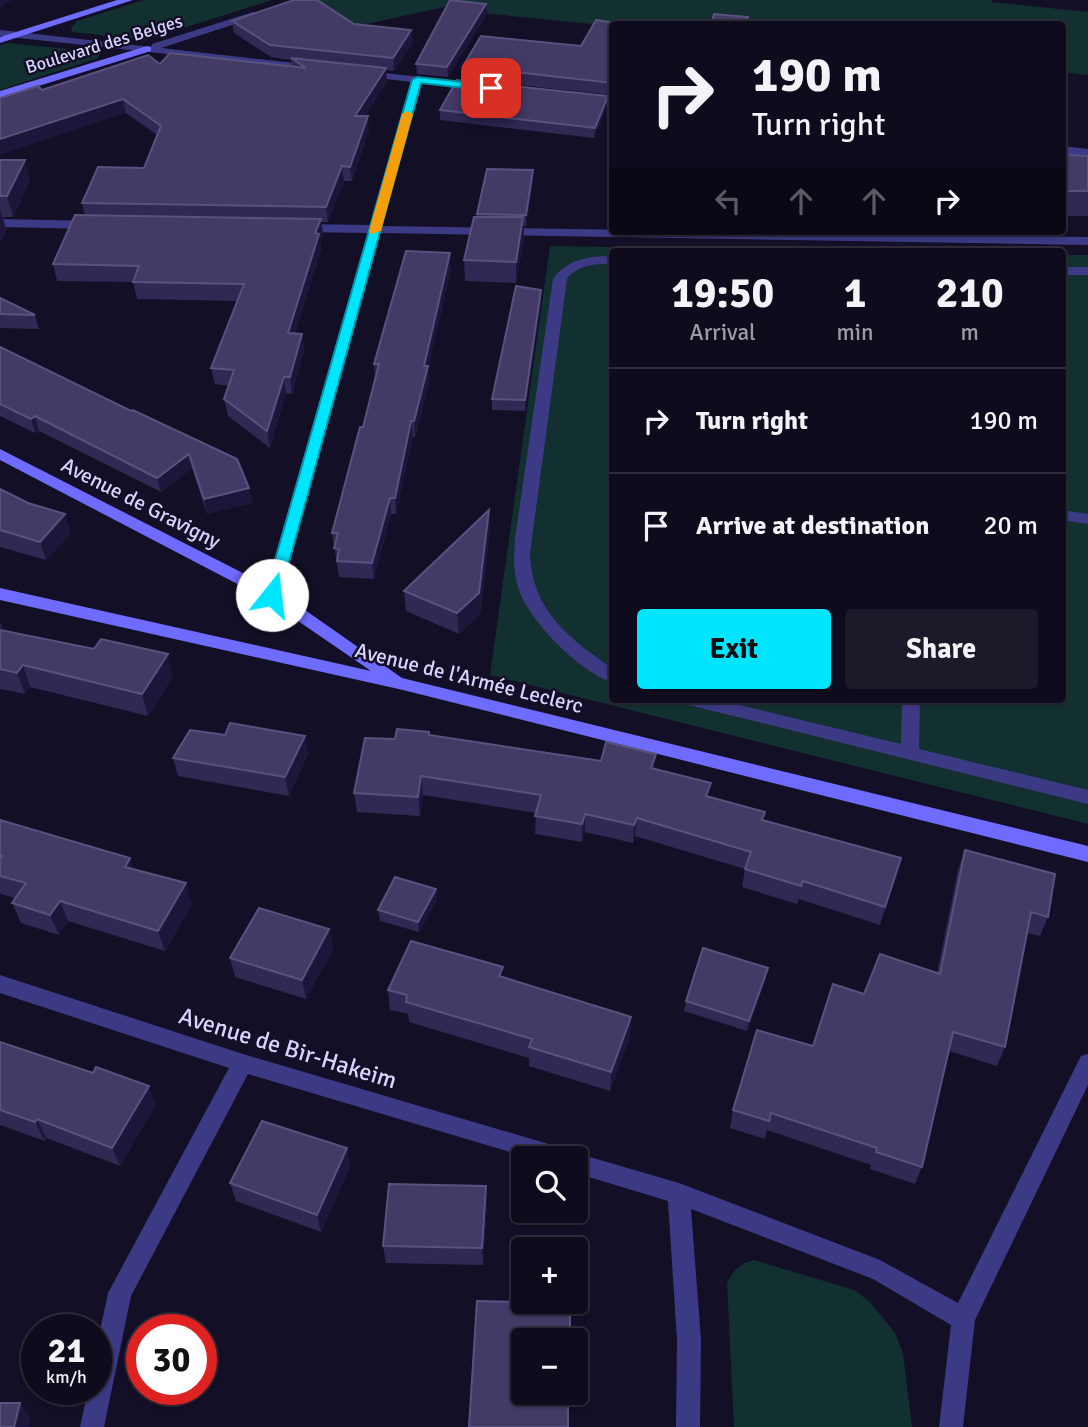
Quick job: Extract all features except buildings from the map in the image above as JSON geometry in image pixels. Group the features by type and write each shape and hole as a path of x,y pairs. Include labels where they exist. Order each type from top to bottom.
{"street":[{"name":"Boulevard des Belges","path":"0,40 128,0"},
{"name":"Boulevard des Belges","path":"0,95 263,12"},
{"path":"0,33 319,69"},
{"path":"346,72 493,88"},
{"path":"272,595 417,80"},
{"path":"573,97 609,101"},
{"path":"1066,150 1088,153"},
{"path":"0,223 112,225"},
{"path":"293,228 609,232"},
{"path":"781,235 1088,241"},
{"path":"609,260 583,262 564,272 560,279 523,538 522,566 530,597 547,620 572,646 609,674"},
{"path":"1066,271 1088,271"},
{"name":"Avenue de Gravigny","path":"0,454 272,595 403,684"},
{"path":"1066,516 1088,519"},
{"name":"Avenue de l'Armée Leclerc","path":"0,594 403,684 1088,854"},
{"path":"705,703 1088,797"},
{"path":"910,753 911,703"},
{"name":"Avenue de Bir-Hakeim","path":"0,984 243,1063 522,1146"},
{"path":"92,1427 120,1293 243,1063"},
{"path":"951,1427 963,1319 1088,1063"},
{"path":"588,1167 679,1194 880,1271 963,1319"},
{"path":"679,1194 689,1340 688,1427"}],"green space":[{"path":"144,0 272,0 146,40 72,32 71,28 77,21"},
{"path":"299,0 991,0 1088,12 1088,75 1066,72 1066,21 609,21 609,26 451,10 453,5 344,29"},
{"path":"7,43 100,53 98,58 0,90 0,45"},
{"path":"550,246 667,248 609,248 609,703 1066,703 1066,255 1088,255 1088,824 490,675"},
{"path":"754,1260 854,1290 870,1302 895,1333 903,1353 912,1427 734,1427 727,1283 738,1268"}],"slow traffic":[{"path":"375,231 407,114"}],"route":[{"path":"272,595 417,80 491,88"}]}
